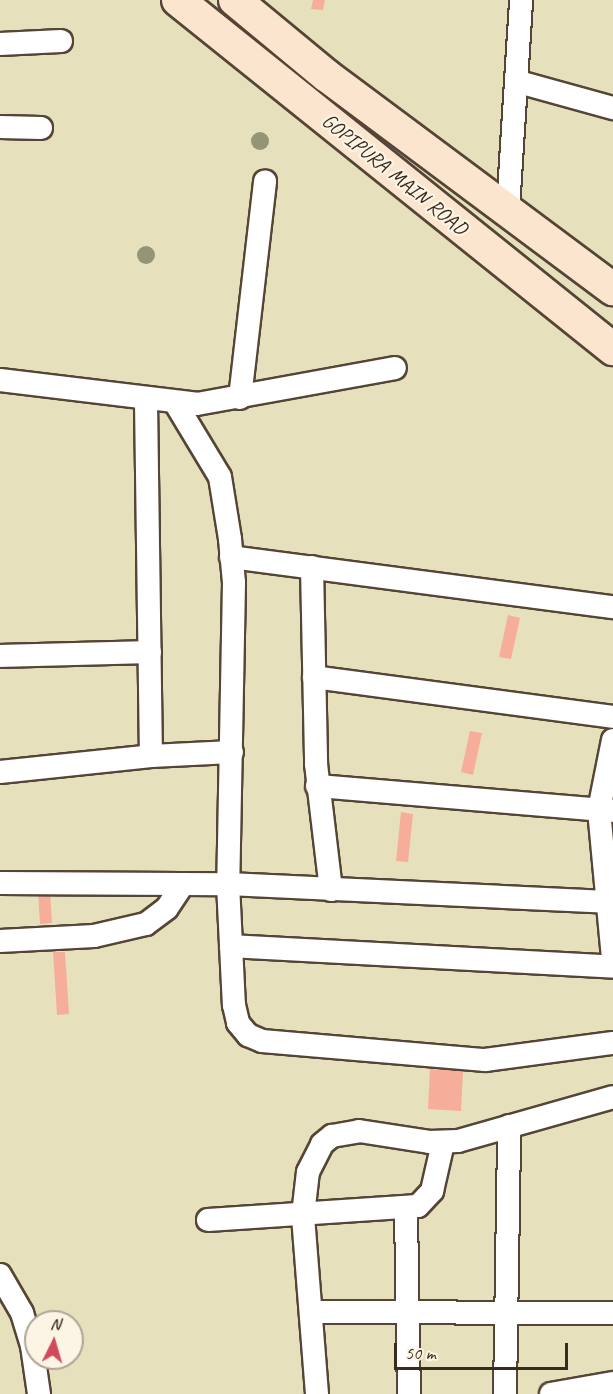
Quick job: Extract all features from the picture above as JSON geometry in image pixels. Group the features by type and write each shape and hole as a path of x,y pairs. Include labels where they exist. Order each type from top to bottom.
{"main road":[{"name":"GOPIPURA MAIN ROAD","path":"178,0 613,349"},
{"name":"GOPIPURA MAIN ROAD","path":"235,0 327,76 613,289"}],"street":[{"path":"508,209 519,82 520,0"},
{"path":"0,44 60,41"},
{"path":"519,82 613,108"},
{"path":"0,127 40,128"},
{"path":"240,398 265,181"},
{"path":"0,380 176,404 240,398 395,368"},
{"path":"146,400 151,756"},
{"path":"176,404 220,477 231,558 232,752 228,884 238,1023 248,1035 262,1041 485,1060 613,1043"},
{"path":"231,558 613,608"},
{"path":"312,567 317,786 331,890"},
{"path":"0,656 150,652"},
{"path":"314,677 613,717"},
{"path":"613,740 606,810 613,957"},
{"path":"0,772 151,756 232,752"},
{"path":"317,786 606,810"},
{"path":"0,883 228,884 610,901"},
{"path":"0,941 117,933 146,924 167,908 183,884"},
{"path":"231,946 613,967"},
{"path":"317,1394 303,1215 313,1157 332,1136 359,1131 443,1143 613,1097"},
{"path":"505,1394 509,1126"},
{"path":"208,1220 406,1210 426,1200 432,1191 443,1143"},
{"path":"406,1210 409,1394"},
{"path":"0,1275 22,1313 32,1346 39,1394"},
{"path":"311,1312 613,1313"},
{"path":"551,1394 613,1383"}],"building":[{"path":"313,0 325,0 323,10 311,9"},
{"path":"508,615 520,618 511,659 499,657"},
{"path":"470,731 482,733 473,775 461,772"},
{"path":"401,812 413,814 408,862 396,861"},
{"path":"38,891 50,891 52,923 40,924"},
{"path":"53,952 65,952 69,1014 57,1015"},
{"path":"430,1069 463,1071 461,1111 428,1109"}]}
